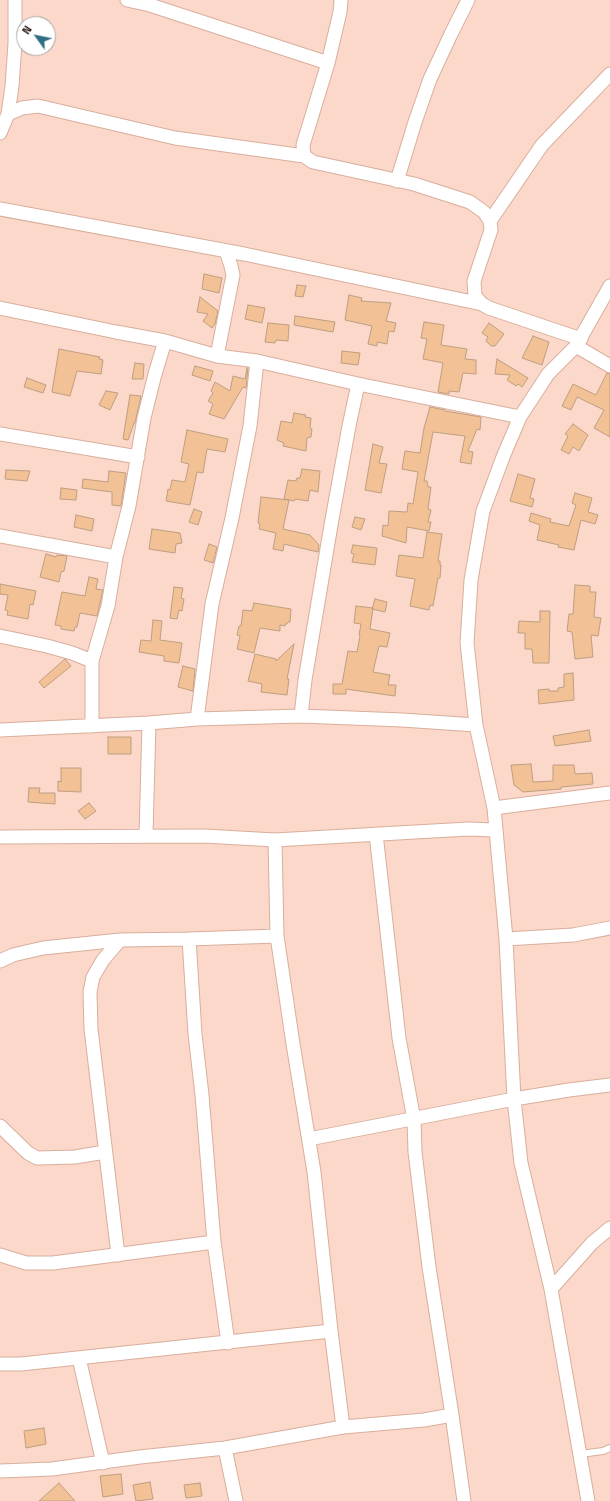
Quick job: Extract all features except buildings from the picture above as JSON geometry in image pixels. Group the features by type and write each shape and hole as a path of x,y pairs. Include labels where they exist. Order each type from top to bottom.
{"street":[{"path":"0,133 8,114 15,44 15,0"},
{"path":"127,0 149,3 328,63"},
{"path":"304,156 303,145 328,63 340,12 341,0"},
{"path":"398,181 415,122 430,79 468,0"},
{"path":"490,221 542,145 610,74"},
{"path":"8,114 22,108 38,106 175,138 304,156 313,162 414,184 470,202 484,212 490,221 491,230 474,281 475,296 482,304"},
{"path":"0,210 226,251 482,304 578,342 610,366"},
{"path":"217,356 233,275 226,251"},
{"path":"588,1501 551,1289 522,1163 514,1100 506,939 494,808 476,725 467,643 471,580 483,512 503,457 520,417 548,374 578,342 610,286"},
{"path":"0,308 165,341 217,356 257,361 358,384 520,417"},
{"path":"92,726 92,661 108,606 116,557 129,506 144,418 165,341"},
{"path":"197,719 212,604 232,518 250,426 257,361"},
{"path":"301,716 305,680 328,540 358,384"},
{"path":"0,434 138,457"},
{"path":"0,536 116,557"},
{"path":"0,636 47,646 72,653 92,661"},
{"path":"0,730 149,723 197,719 301,716 476,725"},
{"path":"146,835 149,723"},
{"path":"494,808 610,793"},
{"path":"0,837 146,835 204,836 275,840 468,829 495,830"},
{"path":"376,834 399,1038 414,1120 415,1152 429,1267 464,1501"},
{"path":"275,840 277,936 314,1172 343,1427"},
{"path":"506,939 573,935 610,928"},
{"path":"0,961 43,948 120,940 277,936"},
{"path":"189,939 195,1034 202,1095 214,1242 228,1343"},
{"path":"118,1255 91,1029 90,992 93,977 96,971 120,940"},
{"path":"309,1139 569,1090 610,1085"},
{"path":"0,1126 28,1153 37,1158 75,1157 105,1152"},
{"path":"551,1289 592,1243 610,1228"},
{"path":"0,1255 26,1263 53,1263 214,1242"},
{"path":"0,1364 21,1364 331,1331"},
{"path":"79,1358 103,1463"},
{"path":"0,1471 52,1469 140,1457 225,1448 343,1427 424,1420 452,1415"},
{"path":"225,1448 236,1501"}],"lane":[{"path":"580,1454 603,1451 610,1448"}]}
